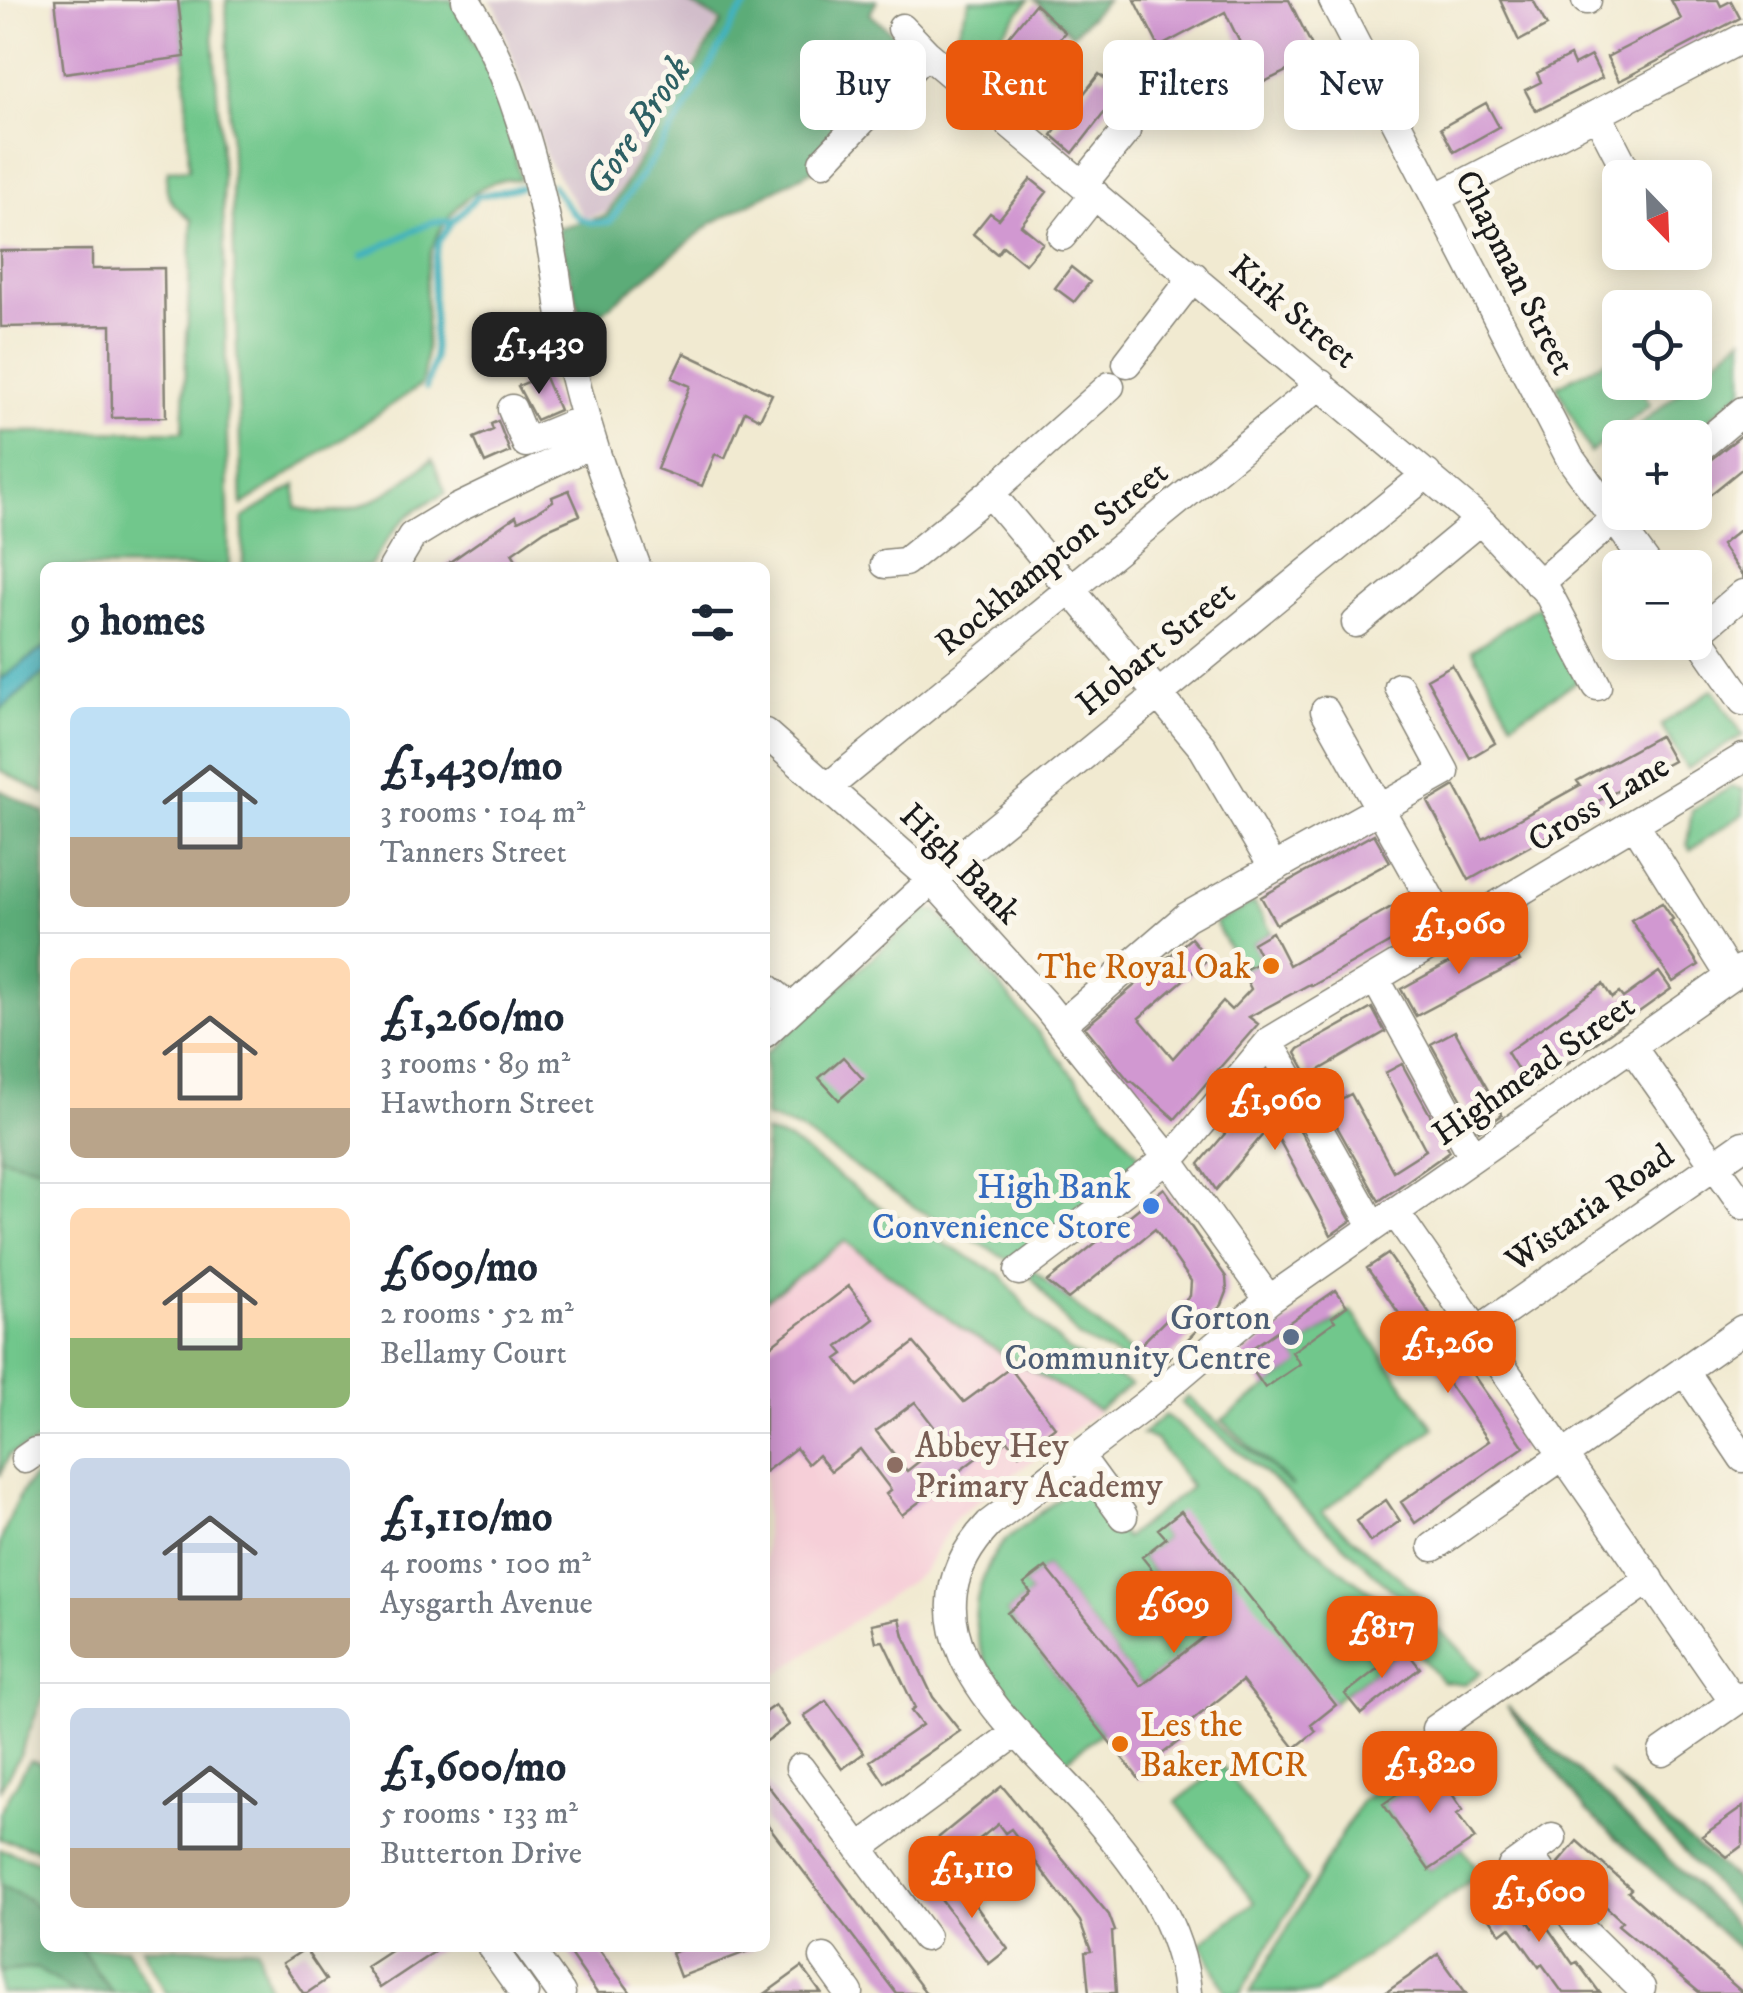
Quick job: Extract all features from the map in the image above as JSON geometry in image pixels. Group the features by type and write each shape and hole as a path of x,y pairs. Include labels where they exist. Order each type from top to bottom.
{"street":[{"path":"466,0 492,42 518,108 543,208 564,332 587,431 635,562"},
{"name":"Chapman Street","path":"1332,0 1570,458 1602,496"},
{"name":"Kirk Street","path":"902,28 913,40"},
{"path":"1436,198 1743,38"},
{"name":"Kirk Street","path":"926,54 1480,520 1548,594 1597,686"},
{"path":"1597,114 1621,160"},
{"path":"823,162 854,130"},
{"path":"1062,236 1126,130"},
{"path":"885,564 905,562 990,493 1118,374 1194,276"},
{"name":"Rockhampton Street","path":"828,787 1321,384"},
{"path":"512,410 526,443 587,431"},
{"path":"1712,437 1743,411"},
{"path":"397,562 412,536 587,431"},
{"name":"Hobart Street","path":"770,1028 932,880 1427,474"},
{"path":"990,493 1203,748 1272,867"},
{"path":"1356,624 1480,520"},
{"path":"1539,584 1603,530"},
{"path":"1712,620 1743,594"},
{"path":"1712,656 1743,700"},
{"path":"1062,1024 1172,927 1445,772 1399,687"},
{"path":"1325,712 1450,934"},
{"name":"High Bank","path":"770,736 932,880 1062,1024 1168,1159 1269,1300"},
{"name":"Cross Lane","path":"1019,1271 1168,1159 1270,1041 1743,758"},
{"path":"1635,824 1737,972"},
{"name":"Highmead Street","path":"1187,1993 1178,1945 1150,1889 1092,1814 984,1697 963,1660 952,1618 957,1577 970,1544 989,1524 1080,1457 1381,1213 1474,1156 1737,972"},
{"path":"1375,978 1474,1156"},
{"path":"770,990 792,1008"},
{"path":"1631,1046 1743,1205"},
{"path":"1278,1057 1381,1213 1479,1330 1650,1579 1739,1699 1663,1752"},
{"name":"Wistaria Road","path":"1479,1330 1743,1145"},
{"path":"1433,1547 1743,1328"},
{"path":"1684,1370 1743,1458"},
{"path":"1080,1457 1123,1516"},
{"path":"1436,1728 1650,1579"},
{"path":"859,1848 1017,1732"},
{"path":"800,1768 925,1937"},
{"path":"1531,1853 1582,1930 1641,1992"},
{"path":"495,1952 524,1993"},
{"path":"532,1952 560,1993"},
{"path":"824,1958 849,1993"}],"shaded area":[{"path":"490,0 681,0 719,22 606,212 584,218 547,159 496,7"},
{"name":"Abbey Hey Primary Academy","path":"770,1184 962,1329 1099,1411 955,1518 923,1572 770,1679"}],"green space":[{"path":"178,0 211,0 223,183 229,562 40,562 40,651 0,680 0,432 183,431 192,220 174,204 166,187 168,170 189,169 185,57"},
{"path":"226,0 451,0 495,86 520,180 497,181 470,196 445,222 434,244 428,266 427,335 421,385 242,506"},
{"path":"684,0 877,0 870,14 901,40 800,40 800,130 848,130 816,168 711,224 584,327 557,228 606,216 722,22"},
{"path":"970,0 1029,0 996,40 956,40"},
{"path":"1035,0 1107,0 1072,35"},
{"path":"1743,337 1743,390 1707,420 1645,420 1670,400 1712,400 1712,363"},
{"path":"1602,362 1602,400 1647,400 1650,405 1631,420 1602,420 1602,443 1590,453 1557,386"},
{"path":"432,459 446,493 401,523 373,562 243,562 243,518 296,485 296,507 333,513 369,502"},
{"path":"1538,606 1578,681 1512,722 1472,650"},
{"path":"40,676 40,791 0,770 0,710"},
{"path":"1713,689 1743,735 1687,769 1661,725"},
{"path":"1731,787 1743,789 1743,814 1690,850 1687,844 1692,810"},
{"path":"0,790 40,810 40,1167 0,1157"},
{"path":"1254,903 1272,932 1253,943 1262,961 1242,971 1215,923"},
{"path":"925,910 938,911 1142,1158 1019,1258 1135,1356 1128,1362 1078,1337 1025,1269 914,1207 799,1129 770,1119 770,1050"},
{"path":"770,1134 789,1140 887,1212 1001,1275 1036,1320 1068,1350 1131,1385 1098,1410 962,1329 845,1241 770,1296"},
{"path":"0,1157 40,1167 40,1441 9,1455 0,1476"},
{"path":"1351,1311 1434,1428 1322,1512 1426,1600 1425,1609 1393,1591 1289,1494 1181,1403 1188,1397 1293,1487 1222,1420 1299,1364 1292,1352"},
{"path":"1165,1415 1345,1573 1438,1630 1481,1673 1465,1685 1442,1682 1410,1644 1333,1702 1159,1530 1166,1538 1142,1558 1205,1636 1141,1686 1046,1567 1024,1584 1031,1593 1007,1613 1102,1732 1064,1762 1013,1705 986,1663 975,1616 979,1590 1004,1542 1065,1494 1092,1499 1125,1538 1191,1487 1156,1440 1142,1434"},
{"path":"40,1473 40,1705 20,1755 0,1789 0,1543 22,1491"},
{"path":"1507,1706 1743,1932 1743,1953 1586,1811"},
{"path":"30,1760 40,1763 40,1850 0,1839 0,1812"},
{"path":"1222,1766 1307,1880 1241,1993 1226,1993 1201,1943 1254,1902 1176,1802"},
{"path":"1407,1770 1416,1782 1384,1804 1429,1870 1462,1848 1481,1873 1316,1993 1250,1993 1361,1801"},
{"path":"1608,1772 1743,1886 1743,1915"},
{"path":"0,1849 40,1861 40,1911 27,1899 0,1885"},
{"path":"0,1885 40,1911 40,1952 83,1952 112,1993 75,1993 36,1968 0,1972"},
{"path":"83,1952 128,1952 152,1993 112,1993"},
{"path":"144,1952 258,1952 270,1993 166,1993"},
{"path":"37,1968 75,1993 0,1993 0,1972"}],"water":[{"path":"40,651 40,676 0,710 0,680"}],"building":[{"path":"55,0 178,0 185,57 64,73"},
{"path":"1135,0 1289,0 1309,40 1284,40 1284,72 1264,82 1264,40 1239,40 1225,12 1172,40 1155,40"},
{"path":"1500,0 1533,0 1547,26 1519,41"},
{"path":"1671,0 1718,0 1721,6 1731,1 1740,18 1619,81 1607,57 1681,19"},
{"path":"1035,4 1065,32 1058,40 1006,40"},
{"path":"1570,56 1574,65 1591,56 1602,78 1536,111 1525,90 1541,82 1537,73"},
{"path":"1099,74 1103,77 1103,114 1073,153 1052,135 1056,130 1083,130 1083,95"},
{"path":"1486,103 1499,127 1454,152 1441,128"},
{"path":"1031,179 1047,192 1021,225 1043,243 1025,264 1003,246 997,254 973,234 990,213 999,219"},
{"path":"92,250 92,269 164,268 166,417 112,418 111,325 1,327 0,251"},
{"path":"1071,267 1090,282 1074,302 1055,288"},
{"path":"684,353 772,394 760,419 745,411 725,458 715,454 702,486 657,469 690,386 672,378"},
{"path":"544,375 559,410 536,420 518,386"},
{"path":"498,421 510,452 485,463 474,438 493,430 491,424"},
{"path":"1743,434 1743,468 1712,493 1712,459"},
{"path":"569,490 580,515 545,530 512,553 517,562 450,562 516,516 518,521 535,513 553,501 552,497"},
{"path":"1743,527 1743,577 1721,545"},
{"path":"1452,665 1495,743 1470,758 1427,679"},
{"path":"1659,736 1673,761 1591,805 1594,810 1469,880 1428,802 1455,786 1483,839"},
{"path":"1374,834 1390,862 1276,924 1261,897"},
{"path":"1409,897 1424,923 1249,1017 1258,1024 1175,1119 1130,1082 1085,1027 1191,938 1208,959 1139,1018 1173,1058 1223,1002 1231,1010 1251,989 1242,971 1262,961 1253,943 1272,932 1289,965"},
{"path":"1662,903 1699,965 1673,982 1631,920"},
{"path":"1505,937 1520,961 1416,1016 1401,989 1456,959 1459,964"},
{"path":"1659,972 1671,989 1530,1090 1507,1052 1603,984 1612,998 1619,993 1623,998"},
{"path":"1372,1008 1385,1032 1309,1076 1296,1053 1299,1049"},
{"path":"1455,1031 1502,1115 1479,1131 1431,1044"},
{"path":"843,1057 863,1079 839,1100 819,1078"},
{"path":"1402,1064 1450,1151 1379,1201 1326,1107 1351,1094 1393,1171 1426,1150 1385,1073"},
{"path":"1271,1080 1351,1221 1331,1235 1271,1125 1216,1190 1199,1164"},
{"path":"1164,1188 1226,1277 1227,1292 1222,1305 1158,1369 1135,1350 1190,1296 1191,1281 1155,1229 1068,1299 1047,1282"},
{"path":"1388,1254 1524,1447 1415,1523 1401,1502 1489,1441 1367,1268"},
{"path":"849,1286 874,1319 838,1347 844,1354 837,1359 858,1386 914,1343 964,1402 1010,1368 1055,1427 1019,1454 1008,1440 986,1457 983,1453 902,1515 886,1494 891,1490 860,1449 831,1471 818,1455 808,1464 796,1448 770,1468 770,1346","holes":["915,1402 945,1441 907,1471 876,1431"]},
{"name":"Gorton Community Centre","path":"1336,1290 1347,1306 1332,1317 1335,1321 1292,1352 1300,1364 1265,1388 1242,1355"},
{"path":"1386,1500 1400,1521 1370,1542 1356,1521"},
{"path":"1181,1511 1336,1705 1311,1725 1316,1731 1295,1748 1242,1681 1178,1732 1183,1738 1157,1758 1161,1763 1140,1780 1007,1613 1031,1593 1024,1584 1046,1567 1141,1686 1205,1636 1142,1557 1166,1538 1158,1529"},
{"path":"900,1618 904,1636 933,1697 960,1731 885,1783 870,1761 922,1725 911,1711 915,1708 883,1641 876,1642 872,1624"},
{"path":"1404,1648 1420,1668 1361,1714 1345,1694"},
{"path":"826,1701 864,1753 842,1769 804,1716"},
{"path":"775,1705 789,1725 770,1738 770,1708"},
{"path":"1426,1756 1463,1810 1457,1814 1475,1839 1429,1870 1383,1804 1416,1782 1407,1770"},
{"path":"1002,1786 1109,1915 1115,1931 1112,1932 1116,1993 1089,1993 1085,1952 1091,1951 1080,1921 1011,1829 1005,1833 998,1824 950,1863 933,1842"},
{"path":"770,1788 926,1993 896,1993 770,1828"},
{"path":"1743,1807 1743,1845 1727,1857 1702,1836"},
{"path":"1577,1841 1631,1889 1628,1892 1743,1993 1700,1993 1618,1925 1622,1921 1558,1863"},
{"path":"955,1878 1008,1949 989,1964 936,1893"},
{"path":"1505,1889 1533,1928 1543,1921 1573,1964 1577,1962 1600,1993 1563,1993 1510,1927 1501,1934 1481,1906"},
{"path":"307,1952 326,1980 303,1993 283,1963"},
{"path":"389,1952 434,1952 380,1988 366,1967"},
{"path":"569,1952 601,1952 631,1993 597,1993"},
{"path":"674,1952 746,1952 680,1977 671,1953"},
{"path":"1438,1954 1466,1993 1385,1993 1411,1975"},
{"path":"802,1967 821,1993 766,1993"}],"waterway":[{"name":"Gore Brook","path":"552,185 575,215 589,222 610,222 683,114 737,17 752,0"},
{"path":"426,388 434,360 433,270 439,241 478,196 521,187"},
{"name":"Gore Brook","path":"362,256 432,222 451,221"}],"place":[{"name":"The Royal Oak","path":"1271,966"},
{"name":"High Bank Convenience Store","path":"1151,1206"},
{"name":"Gorton Community Centre","path":"1291,1337"},
{"name":"Abbey Hey Primary Academy","path":"895,1465"},
{"name":"Les the Baker MCR","path":"1120,1744"}]}
